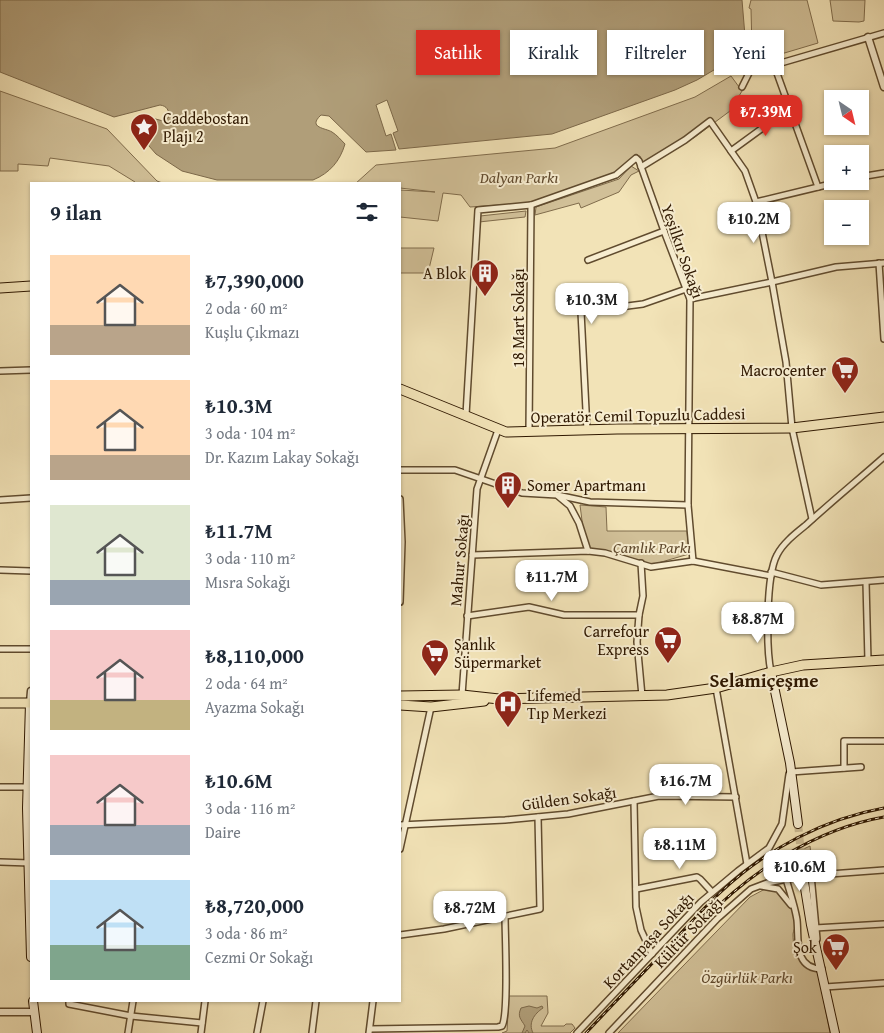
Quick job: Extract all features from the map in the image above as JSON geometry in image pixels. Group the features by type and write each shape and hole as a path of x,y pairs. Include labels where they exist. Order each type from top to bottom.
{"main road":[{"path":"0,288 30,286"},
{"name":"Operatör Cemil Topuzlu Caddesi","path":"401,389 506,432 792,428 884,417"},
{"path":"401,705 431,707 499,699 642,697 675,694 716,688 770,672 803,665 884,660"},
{"path":"770,672 791,770 798,824"},
{"path":"401,696 462,695 499,699"},
{"path":"0,703 30,703"},
{"path":"30,745 30,863"},
{"path":"804,882 835,1033"},
{"path":"32,1002 37,1033"}],"street":[{"path":"784,62 884,33"},
{"path":"868,37 884,87"},
{"path":"742,87 748,75"},
{"path":"778,75 818,187"},
{"path":"731,150 790,108"},
{"path":"466,415 478,210 531,205 616,175 636,158 641,166 685,140 710,121 745,171 756,202 786,362 792,428 812,519"},
{"name":"Yeşilkır Sokağı","path":"641,166 690,299 688,505 692,561"},
{"path":"869,176 884,173"},
{"path":"756,202 824,186"},
{"name":"18 Mart Sokağı","path":"529,432 531,205"},
{"path":"588,260 664,232"},
{"path":"690,299 836,267 882,263 884,339"},
{"path":"587,430 581,312 643,304 686,289"},
{"path":"0,371 30,370"},
{"name":"Mahur Sokağı","path":"462,695 478,489 498,430"},
{"path":"770,672 768,615 771,574 779,551 812,519 884,458"},
{"path":"401,470 455,470 522,493 557,495 590,502 688,505"},
{"path":"557,495 570,506 579,523 588,551"},
{"path":"0,500 30,498"},
{"path":"472,555 588,551 605,553 651,567 692,561 771,574 821,585 884,580"},
{"path":"641,564 643,587 638,642 642,697"},
{"path":"0,570 30,571"},
{"path":"866,582 868,661"},
{"path":"467,616 529,607 564,615 639,615"},
{"path":"0,649 30,649"},
{"path":"716,688 747,864"},
{"path":"401,841 403,825 431,707"},
{"path":"844,768 844,741 884,741"},
{"path":"791,770 861,767"},
{"name":"Kortanpaşa Sokağı","path":"578,1033 712,892 768,849 781,826 791,770"},
{"path":"0,788 29,787"},
{"name":"Gülden Sokağı","path":"403,825 538,817 572,813 660,796 736,797"},
{"path":"634,801 636,907 640,924 652,954"},
{"path":"401,935 444,929 540,908 538,817"},
{"path":"0,862 30,863"},
{"name":"Kültür Sokağı","path":"609,1033 721,915 745,893 756,886 811,875 884,870"},
{"path":"811,875 814,928 884,924"},
{"path":"636,889 696,877 700,878 712,892"},
{"path":"779,890 777,884 784,879 797,922 800,955 810,966 822,969"},
{"path":"756,886 772,887 779,890 787,898 794,910"},
{"path":"373,1002 370,1031 498,1030 504,1024 505,1018 504,916"},
{"path":"826,987 884,983"},
{"path":"69,1002 69,1004 131,1016 202,1023"},
{"path":"128,1033 133,1002"},
{"path":"201,1033 205,1002"},
{"path":"257,1033 262,1002"},
{"path":"312,1033 316,1002"},
{"path":"0,1012 33,1012"}],"green space":[{"path":"751,0 807,0 818,43 784,53 784,30 752,30 751,9 749,8"},
{"path":"830,0 865,0 864,21 833,21"},
{"name":"Dalyan Parkı","path":"731,76 742,91 730,111 695,137 645,167 640,156 637,156 618,172 528,203 470,207 461,195 443,193 438,221 401,217 401,190 435,192 401,188 401,182 357,182 376,165 555,148 695,97"},
{"path":"0,91 107,129 160,182 135,182 109,166 50,158 48,166 18,164 18,171 0,171"},
{"path":"631,166 639,171 631,175 619,192 581,208 579,203 535,215 536,207 619,179"},
{"path":"526,211 525,217 479,222 480,216"},
{"path":"401,248 434,248 428,273 401,273"},
{"name":"Çamlık Parkı","path":"580,505 606,507 607,531 687,531 689,554 651,565 590,550 584,536"},
{"path":"810,846 813,871 796,871 795,853"},
{"name":"Özgürlük Parkı","path":"765,889 779,892 792,910 796,923 793,941 796,953 803,961 818,971 830,1033 618,1033 750,897"},
{"path":"509,996 547,996 548,1013 541,1026 572,1024 575,1028 570,1033 502,1033 507,1031"}],"shaded area":[{"path":"0,0 742,0 744,30 714,30 714,70 697,80 675,90 552,134 399,149 393,133 398,131 387,100 376,105 386,136 391,134 396,150 366,152 329,116 321,115 317,119 317,125 334,133 345,144 337,161 329,170 313,180 217,180 182,171 156,154 144,139 143,119 152,118 163,121 169,117 166,107 160,105 114,117 0,72"},
{"path":"529,1006 537,1008 542,1006 543,1008 533,1019 531,1026 533,1033 529,1033 527,1030 525,1033 522,1033 525,1026 519,1014 521,1008"}],"tunnel":[{"path":"798,824 804,882"}],"railway":[{"path":"586,1033 709,903 758,861 818,828 862,813 884,808"},
{"path":"705,919 743,884 787,854 834,831 884,817"}],"place":[{"name":"Caddebostan Plajı 2","path":"144,151"},
{"name":"A Blok","path":"485,297"},
{"name":"Macrocenter","path":"845,394"},
{"name":"Somer Apartmanı","path":"508,509"},
{"name":"Carrefour Express","path":"668,664"},
{"name":"Şanlık Süpermarket","path":"435,677"},
{"name":"Lifemed Tıp Merkezi","path":"508,728"},
{"name":"Şok","path":"836,971"}],"district":[{"name":"Selamiçeşme","path":"764,680"}]}
